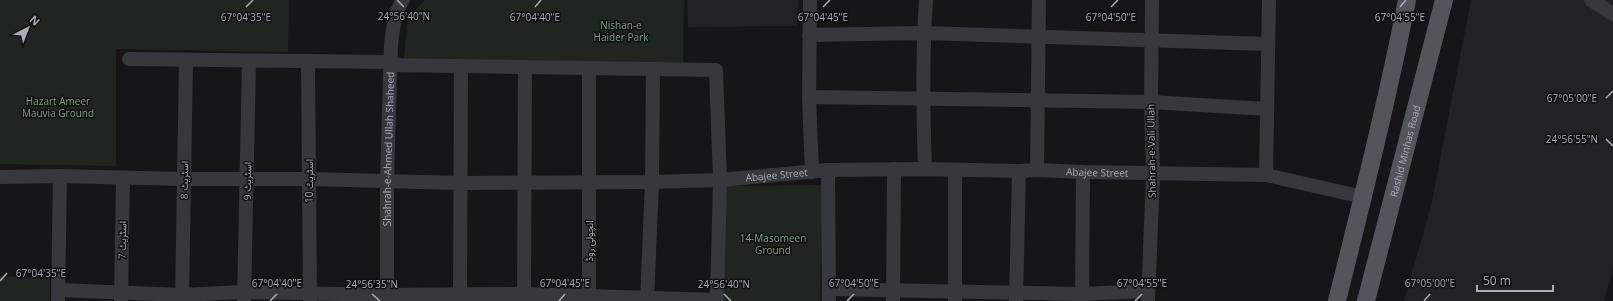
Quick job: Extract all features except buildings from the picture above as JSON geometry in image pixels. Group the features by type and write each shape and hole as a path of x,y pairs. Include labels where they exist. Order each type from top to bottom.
{"main road":[{"path":"1337,301 1363,197 1407,0"},
{"name":"Rashid Minhas Road","path":"1366,301 1444,0"}],"street":[{"name":"Shahrah-e-Ahmed Ullah Shaheed","path":"387,298 387,180 390,64 393,24 403,0"},
{"path":"810,0 809,96 812,172"},
{"path":"925,169 923,33 926,0"},
{"path":"1037,170 1039,0"},
{"name":"Shahrah-e-Vali Ullah","path":"1148,296 1153,174 1151,102 1152,0"},
{"path":"1266,175 1269,0"},
{"path":"1591,0 1613,14"},
{"path":"809,35 923,33 1268,44"},
{"path":"60,176 58,296 182,298 524,298 717,301 720,180 716,70 129,59"},
{"name":"اسٹریٹ 8","path":"182,298 186,60"},
{"name":"اسٹریٹ 9","path":"244,297 249,61"},
{"name":"اسٹریٹ 10","path":"308,62 310,297"},
{"path":"460,298 461,66"},
{"path":"524,298 525,67"},
{"name":"انچولی روڈ","path":"589,68 589,299"},
{"path":"647,300 652,182 653,69"},
{"path":"809,96 1151,102 1267,108"},
{"path":"893,296 894,169"},
{"path":"828,170 829,295 1082,298 1148,296"},
{"name":"Abajee Street","path":"0,177 60,176 184,179 387,180 460,183 524,181 652,182 720,180 828,170 1037,170 1153,174 1266,175 1363,197"},
{"path":"955,170 956,296"},
{"path":"1017,297 1019,171"},
{"path":"1082,298 1083,172"},
{"name":"اسٹریٹ 7","path":"121,296 123,178"}],"shaded area":[{"path":"687,0 798,0 797,26 688,27"},
{"path":"1471,0 1613,0 1613,267 1604,301 1404,301 1431,206"}],"green space":[{"name":"Hazart Ameer Mauvia Ground","path":"0,0 289,0 288,52 116,49 116,166 0,164"},
{"name":"Nishan-e Haider Park","path":"425,0 684,0 683,63 404,58 408,17"},
{"name":"14-Masomeen Ground","path":"823,185 820,301 724,301 726,186"},
{"path":"0,276 50,278 50,301 0,301"}]}
